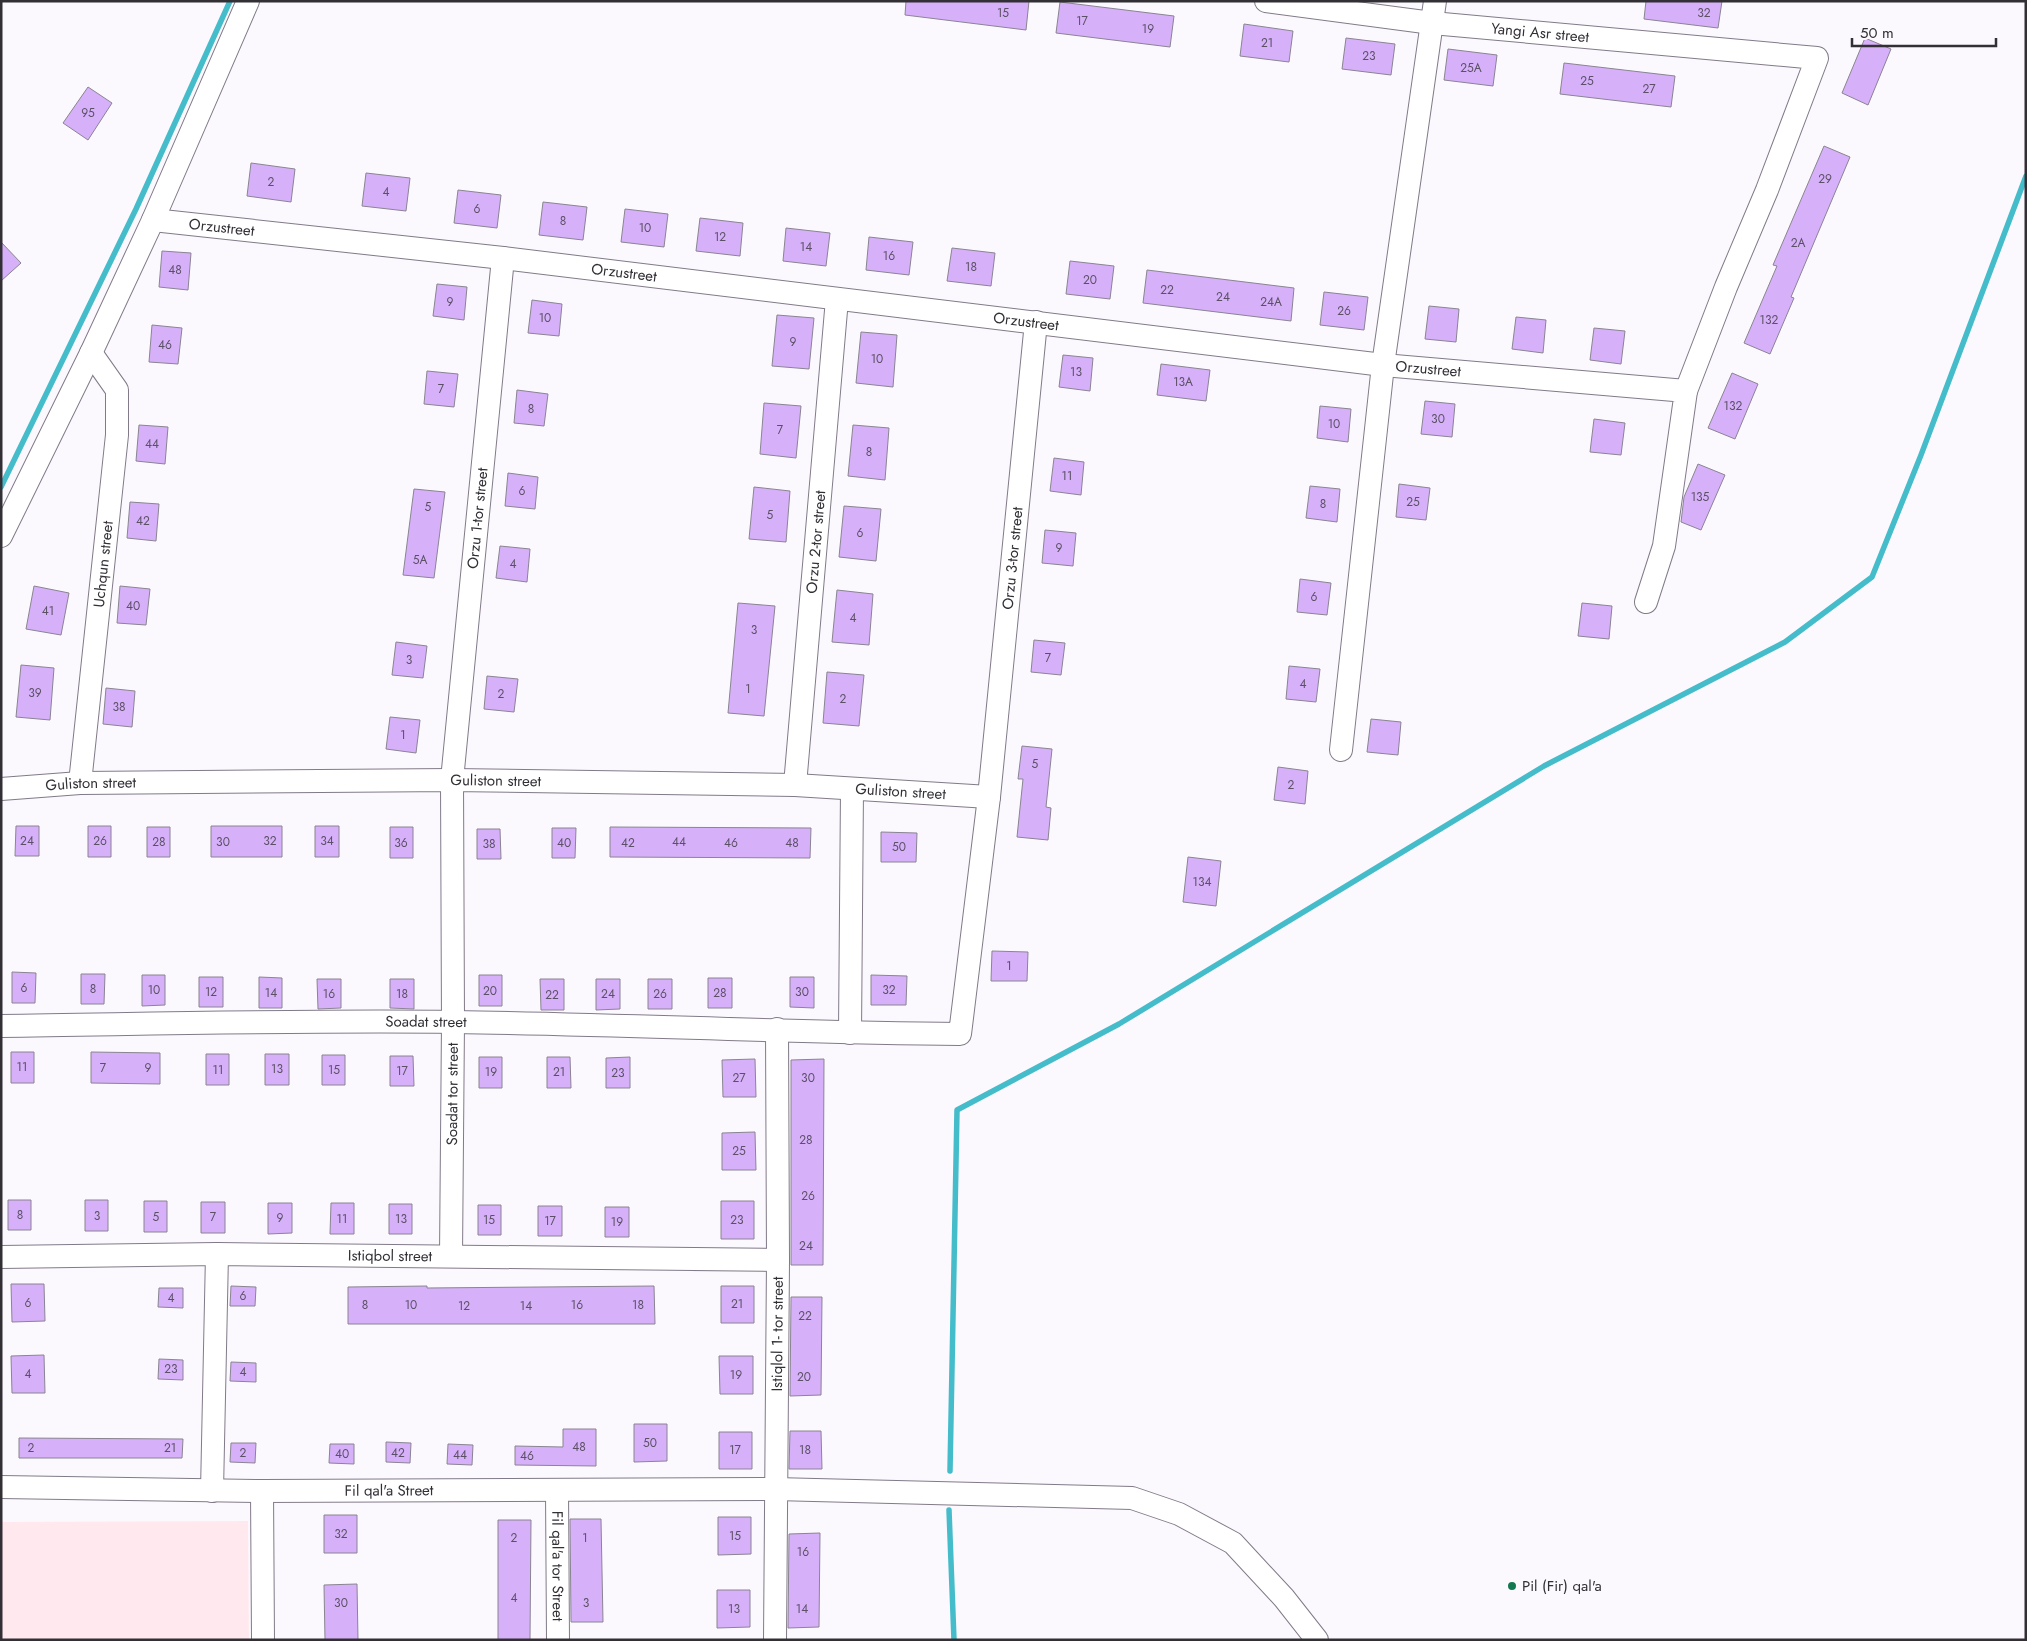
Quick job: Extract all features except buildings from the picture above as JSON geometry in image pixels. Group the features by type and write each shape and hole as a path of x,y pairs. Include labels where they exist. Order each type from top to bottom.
{"street":[{"path":"1,536 154,220 248,1"},
{"name":"Yangi Asr street","path":"1266,1 1433,12 1817,58 1767,190 1686,391"},
{"path":"1341,750 1383,365 1433,12"},
{"name":"Orzustreet","path":"154,220 503,258 1383,365 1686,391"},
{"name":"Orzu 1-tor street","path":"452,780 503,258"},
{"name":"Orzu 2-tor street","path":"796,785 837,299"},
{"name":"Orzu 3-tor street","path":"850,1033 960,1034 989,796 1036,322"},
{"name":"Uchqun street","path":"80,783 117,435 117,390 91,353"},
{"path":"1646,602 1664,546 1686,391"},
{"name":"Guliston street","path":"1,789 80,783 452,780 796,785 989,796"},
{"name":"Soadat tor street","path":"451,1256 453,1022 452,780"},
{"path":"850,1033 852,789"},
{"name":"Soadat street","path":"1,1026 453,1022 777,1029 850,1033"},
{"name":"Istiqlol 1- tor street","path":"775,1640 778,1260 777,1029"},
{"path":"212,1491 217,1254"},
{"name":"Istiqbol street","path":"1,1256 217,1254 778,1260"},
{"name":"Fil qal'a Street","path":"1,1487 212,1491 775,1490 1132,1498 1179,1514 1233,1543 1284,1598 1317,1640"},
{"path":"262,1491 263,1640"},
{"name":"Fil qal'a tor Street","path":"558,1491 558,1640"}],"shaded area":[{"path":"248,1521 249,1640 1,1640 1,1522"}],"waterway":[{"path":"1,487 136,209 230,1"},
{"path":"950,1471 957,1110 1119,1024 1544,766 1785,642 1872,577 1921,455 2026,176"},
{"path":"949,1510 954,1640"}],"place":[{"name":"Pil (Fir) qal'a","path":"1512,1586"}]}
